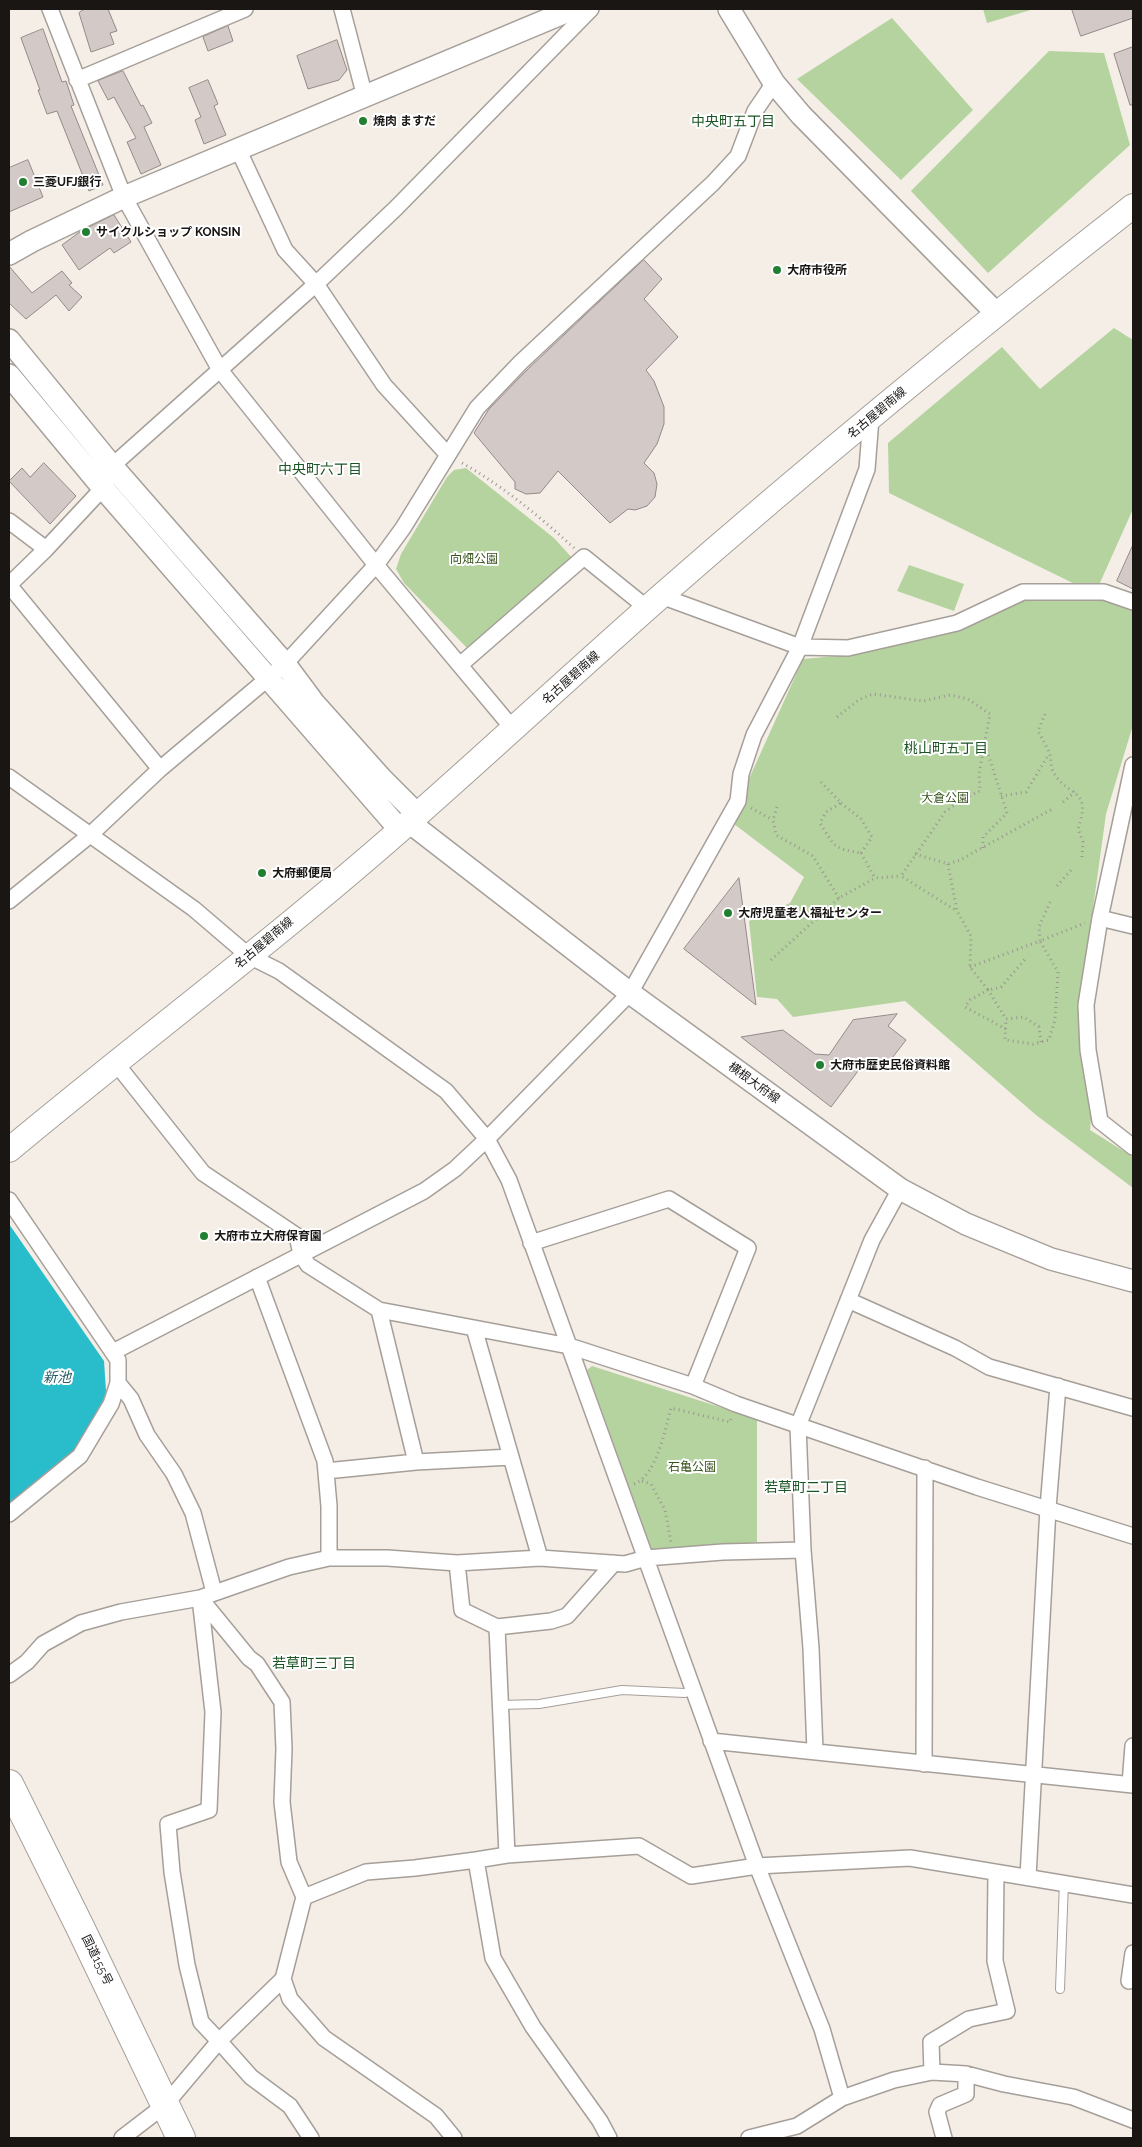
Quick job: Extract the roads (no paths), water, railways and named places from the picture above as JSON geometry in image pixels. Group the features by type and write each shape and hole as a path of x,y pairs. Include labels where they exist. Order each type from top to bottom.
{"highway":[{"name":"国道155号","path":"9,1784 82,1929 181,2138"}],"main road":[{"name":"名古屋碧南線","path":"9,1150 115,1062 183,1011 409,822 514,730 654,602 996,313 1133,206"}],"street":[{"path":"50,9 124,197 220,370 376,565 514,730"},
{"path":"77,80 245,9"},
{"path":"342,9 365,97"},
{"path":"9,254 124,197 573,9"},
{"path":"160,769 9,585 46,549 103,488 112,466 316,284 396,208 591,9"},
{"path":"729,9 774,82 801,115 996,313"},
{"path":"9,901 90,835 160,769 285,664 376,565 403,528 477,408 521,362 713,183 738,156 755,111 774,82"},
{"path":"238,149 285,250 316,284 384,385 448,455"},
{"path":"9,340 112,466 285,664 314,703 382,779 409,822"},
{"path":"9,374 103,488 269,678 409,822"},
{"path":"113,1352 424,1191 455,1169 487,1139 630,993 738,801 742,774 754,734 800,647 866,469 871,418"},
{"path":"9,522 46,549"},
{"path":"460,665 584,557 654,602 800,647 848,648 956,623 1023,592 1104,592 1133,602"},
{"path":"1133,765 1127,819 1094,920 1086,1005 1088,1050 1100,1121 1133,1147"},
{"path":"9,777 194,909 249,956 279,971 446,1091 487,1139 509,1180 757,1866 822,2028 842,2098"},
{"name":"横根大府線","path":"409,822 630,993 900,1189 966,1224 1051,1259 1133,1281"},
{"path":"1094,920 1133,926"},
{"path":"115,1062 203,1173 297,1236 301,1254 308,1264 379,1310 569,1346 693,1386 736,1404 977,1487 1133,1536"},
{"path":"815,1751 798,1426 872,1240 900,1189"},
{"path":"531,1243 669,1199 748,1248 693,1386"},
{"path":"9,1200 118,1360 118,1383 111,1404 80,1456 9,1514"},
{"path":"257,1277 315,1432 326,1471 329,1506 328,1558"},
{"path":"848,1300 955,1348 989,1367 1133,1408"},
{"path":"379,1310 416,1462"},
{"path":"474,1328 540,1558"},
{"path":"118,1383 131,1399 147,1435 174,1474 193,1513 207,1595 213,1712 209,1810 168,1824 172,1872 188,1965 201,2022 251,2077 290,2106 311,2138"},
{"path":"1028,1877 1048,1508 1058,1386"},
{"path":"326,1471 416,1462 511,1457"},
{"path":"924,1764 925,1468"},
{"path":"9,1675 27,1662 44,1644 81,1623 121,1612 207,1595 289,1567 328,1558 387,1558 457,1563 540,1558 625,1564 646,1558 723,1552 803,1550"},
{"path":"457,1563 462,1610 497,1627 552,1621 568,1616 614,1563"},
{"path":"122,2138 165,2105 219,2041 283,1980 304,1897 289,1862 284,1820 282,1802 284,1749 282,1702 258,1664 249,1658 207,1595"},
{"path":"497,1627 508,1856"},
{"path":"711,1741 1131,1785 1133,1746"},
{"path":"304,1897 366,1872 415,1868 508,1856 639,1846 691,1876 757,1866 910,1858 996,1874 1064,1882 1133,1895"},
{"path":"476,1860 493,1958 533,2027 600,2121 609,2138"},
{"path":"932,2072 931,2042 969,2019 1007,2011 995,1960 996,1874"},
{"path":"1128,1981 1133,1953"},
{"path":"283,1980 290,1999 324,2038 436,2116 454,2138"},
{"path":"749,2138 796,2126 842,2098 894,2080 932,2072 966,2074 1004,2084 1073,2097 1133,2120"},
{"path":"944,2138 937,2112 940,2105 966,2094 966,2074"}],"lane":[{"path":"500,1705 539,1704 622,1690 685,1693 694,1690"},
{"path":"1060,1989 1064,1882"}],"water":[{"name":"新池","path":"9,1224 104,1361 106,1391 99,1419 63,1464 18,1497 9,1506"}],"place":[{"name":"焼肉 ますだ","path":"363,121"},
{"name":"三菱UFJ銀行","path":"23,182"},
{"name":"サイクルショップ KONSIN","path":"86,232"},
{"name":"大府市役所","path":"777,270"},
{"name":"大府郵便局","path":"262,873"},
{"name":"大府児童老人福祉センター","path":"728,913"},
{"name":"大府市歴史民俗資料館","path":"820,1065"},
{"name":"大府市立大府保育園","path":"204,1236"}],"district":[{"name":"中央町五丁目","path":"733,122"},
{"name":"中央町六丁目","path":"320,470"},
{"name":"桃山町五丁目","path":"946,749"},
{"name":"若草町二丁目","path":"806,1488"},
{"name":"若草町三丁目","path":"314,1664"}],"park label":[{"name":"向畑公園","path":"474,559"},
{"name":"大倉公園","path":"945,798"},
{"name":"石亀公園","path":"692,1467"}]}
